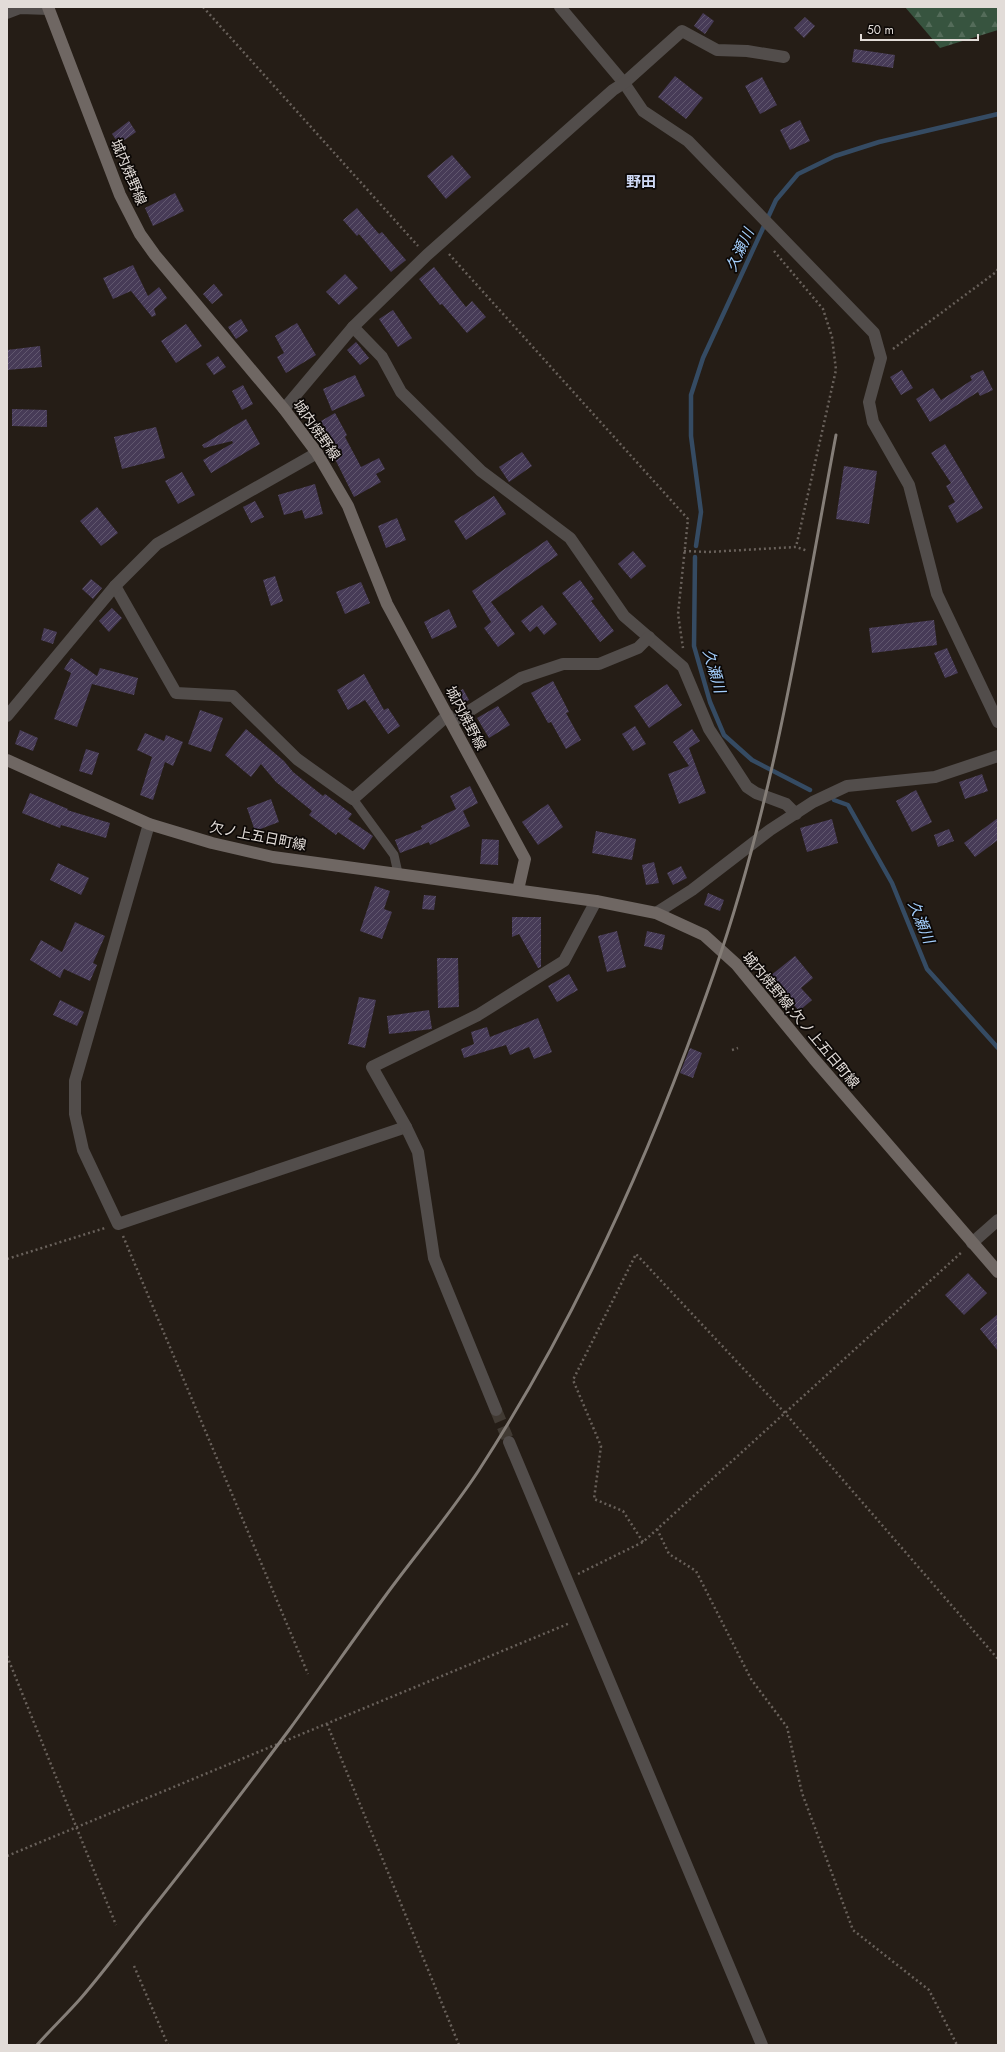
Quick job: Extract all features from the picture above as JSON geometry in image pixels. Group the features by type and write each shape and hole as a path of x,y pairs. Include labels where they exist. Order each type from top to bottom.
{"main road":[{"name":"城内焼野線","path":"49,8 120,195 140,234 160,261 284,409 317,453 348,506 387,604 525,859 518,890"},
{"name":"欠ノ上五日町線","path":"7,760 149,824 212,843 273,857 518,890"},
{"name":"城内焼野線;欠ノ上五日町線","path":"518,890 596,901 656,913 704,935 736,964 814,1059 998,1272"}],"street":[{"path":"560,7 624,84 643,111 688,141 874,333 881,358 869,402 873,422 909,485 937,594 998,722"},
{"path":"7,13 20,8 49,8"},
{"path":"284,409 353,327 427,255 613,90 624,84 682,31 717,50 747,51 784,57"},
{"path":"353,327 382,357 401,392 482,471 570,538 624,616 684,667 709,729 748,786 756,793 786,804 796,814"},
{"path":"7,716 115,586 157,544 317,453"},
{"path":"115,586 176,693 233,696 297,759 353,799 450,719 521,678 564,664 599,664 638,648 649,637"},
{"path":"656,913 692,890 770,830 813,802 847,786 935,777 998,756"},
{"path":"149,824 75,1081 76,1114 83,1150 118,1224 406,1126"},
{"path":"496,1410 434,1258 418,1152 406,1126 372,1067 478,1015 564,961 596,901"},
{"path":"972,1243 998,1220"},
{"path":"509,1442 584,1617 762,2045"}],"lane":[{"path":"353,799 394,855 398,873"}],"path":[{"path":"203,7 427,255"},
{"path":"439,244 688,519 678,614 684,656 684,667"},
{"path":"772,250 823,309 832,337 836,370 796,547"},
{"path":"881,358 998,269"},
{"path":"684,551 708,552 796,547 808,551"},
{"path":"732,1050 738,1048"},
{"path":"7,1259 118,1224 308,1674"},
{"path":"567,1579 643,1542 972,1243"},
{"path":"643,1542 623,1511 594,1499 601,1446 573,1380 636,1254 785,1413 998,1659"},
{"path":"657,1529 669,1554 696,1571 751,1679 787,1727 802,1793 852,1930 929,1990 957,2045"},
{"path":"7,1856 584,1617"},
{"path":"7,1656 78,1827 116,1925"},
{"path":"327,1724 459,2045"},
{"path":"134,1966 168,2045"}],"green space":[{"path":"905,7 998,7 998,30 940,48"}],"building":[{"path":"703,13 714,21 705,34 694,26"},
{"path":"805,17 815,26 804,38 794,28"},
{"path":"854,49 895,55 893,68 852,62"},
{"path":"675,76 703,98 686,119 658,97"},
{"path":"762,77 777,105 760,114 745,86"},
{"path":"800,120 810,141 790,150 780,130"},
{"path":"129,121 136,132 119,144 112,134"},
{"path":"452,155 471,177 446,199 427,176"},
{"path":"175,193 184,211 153,226 145,208"},
{"path":"357,208 379,234 382,232 406,260 391,272 359,234 357,236 343,220"},
{"path":"133,265 148,296 159,287 167,298 154,309 156,315 152,317 131,291 113,299 103,278"},
{"path":"434,267 466,307 472,301 486,317 467,333 442,304 440,305 419,279"},
{"path":"345,274 358,288 339,305 326,292"},
{"path":"214,284 223,295 212,304 203,294"},
{"path":"393,310 412,338 398,347 379,319"},
{"path":"241,319 248,331 236,339 228,327"},
{"path":"297,323 316,355 286,373 277,357 284,353 275,336"},
{"path":"186,324 202,346 176,363 161,341"},
{"path":"356,342 369,358 360,365 347,350"},
{"path":"40,346 42,367 7,370 7,350"},
{"path":"218,356 226,367 214,375 206,364"},
{"path":"902,370 913,388 901,395 890,377"},
{"path":"983,370 993,390 980,396 978,392 930,422 916,399 933,388 941,400 972,380 970,376"},
{"path":"355,375 365,396 332,411 323,389"},
{"path":"243,385 253,404 242,410 232,391"},
{"path":"12,409 47,410 47,427 12,426"},
{"path":"335,413 347,435 345,437 361,467 379,458 385,469 376,474 381,482 354,497 332,453 336,450 321,421"},
{"path":"246,419 260,444 211,473 203,460 233,443 232,441 204,448 202,445"},
{"path":"156,427 165,458 122,469 114,437"},
{"path":"945,444 983,508 957,523 948,506 955,502 946,486 951,483 931,453"},
{"path":"522,452 532,466 509,482 499,467"},
{"path":"844,466 877,471 869,524 836,519"},
{"path":"182,472 195,495 178,504 165,481"},
{"path":"315,484 323,514 305,519 302,510 284,515 278,495"},
{"path":"494,496 506,514 466,540 454,521"},
{"path":"255,501 264,517 251,523 243,507"},
{"path":"97,507 118,533 101,546 80,521"},
{"path":"397,518 406,540 386,548 378,526"},
{"path":"547,540 558,555 491,602 515,634 498,647 484,628 491,622 472,591"},
{"path":"633,551 646,566 631,579 618,564"},
{"path":"275,576 283,601 271,606 263,580"},
{"path":"91,579 102,588 93,599 82,589"},
{"path":"580,580 594,599 591,601 614,631 600,642 562,593"},
{"path":"361,582 370,603 345,614 336,592"},
{"path":"542,605 557,624 544,635 537,626 530,632 521,621"},
{"path":"112,608 122,618 109,632 99,621"},
{"path":"449,609 457,627 432,639 424,622"},
{"path":"934,620 937,645 872,653 869,628"},
{"path":"44,628 57,632 53,644 41,640"},
{"path":"947,648 958,673 945,678 934,653"},
{"path":"71,658 97,676 100,668 138,678 134,695 92,684 77,727 54,719 71,673 64,669"},
{"path":"364,674 384,710 388,708 400,726 388,734 365,700 348,710 337,690"},
{"path":"553,681 569,712 566,713 581,740 566,749 551,722 548,723 531,693"},
{"path":"667,684 682,705 649,728 634,706"},
{"path":"463,689 469,700 457,707 451,696"},
{"path":"498,706 510,725 489,738 477,718"},
{"path":"200,710 223,718 211,752 188,744"},
{"path":"635,726 646,744 633,751 622,734"},
{"path":"246,729 284,761 293,772 323,796 325,794 352,814 348,819 373,836 364,850 338,832 336,835 309,815 312,811 276,782 261,764 251,777 225,755"},
{"path":"692,729 700,741 689,748 706,793 679,804 668,774 689,766 673,742"},
{"path":"20,730 38,738 33,751 15,744"},
{"path":"145,733 164,741 166,735 183,742 173,766 165,762 153,800 140,795 152,757 137,750"},
{"path":"86,749 99,753 92,775 79,771"},
{"path":"982,774 988,791 965,799 959,782"},
{"path":"470,786 478,803 463,811 470,826 430,845 429,842 400,853 395,840 422,829 421,826 456,809 450,796"},
{"path":"916,790 932,822 912,832 896,801"},
{"path":"30,793 68,809 67,810 110,823 106,838 61,825 60,828 22,813"},
{"path":"271,799 279,822 255,831 247,808"},
{"path":"548,804 563,827 538,845 522,822"},
{"path":"998,818 998,840 975,857 964,843"},
{"path":"832,819 838,843 807,852 800,828"},
{"path":"949,829 954,841 938,847 934,835"},
{"path":"596,831 636,839 632,860 592,853"},
{"path":"482,839 499,840 498,865 480,864"},
{"path":"654,862 659,883 646,885 642,865"},
{"path":"58,863 89,878 81,895 50,880"},
{"path":"681,866 687,878 673,885 667,873"},
{"path":"375,886 390,891 384,909 392,912 382,939 360,931"},
{"path":"708,893 724,900 720,911 704,905"},
{"path":"424,895 436,896 434,910 422,909"},
{"path":"512,917 541,917 541,967 538,968 519,934 512,937"},
{"path":"75,922 105,936 93,963 97,965 90,981 64,969 60,978 30,960 41,940 62,952"},
{"path":"617,931 626,967 607,972 598,936"},
{"path":"647,931 665,935 662,950 644,946"},
{"path":"795,956 813,978 801,988 812,1000 799,1011 770,976"},
{"path":"437,958 458,958 459,1007 438,1008"},
{"path":"569,974 578,990 557,1002 548,986"},
{"path":"359,997 376,1000 365,1048 348,1044"},
{"path":"60,1000 84,1012 77,1026 53,1015"},
{"path":"429,1010 432,1029 389,1034 387,1016"},
{"path":"538,1018 552,1052 534,1059 529,1047 510,1055 506,1045 464,1058 461,1049 474,1044 471,1032 487,1027 490,1037"},
{"path":"690,1048 702,1053 693,1078 680,1073"},
{"path":"968,1273 987,1293 964,1315 945,1295"},
{"path":"998,1314 998,1351 980,1329"}],"waterway":[{"name":"久瀬川","path":"696,546 701,512 691,436 691,395 703,358 776,200 798,174 835,156 879,142 998,114"},
{"name":"久瀬川","path":"695,557 694,646 710,702 724,735 752,760 810,790"},
{"name":"久瀬川","path":"834,800 848,805 892,883 927,969 998,1048"}],"tunnel":[{"path":"496,1410 509,1442"}],"railway":[{"path":"37,2045 91,1987 206,1840 289,1730 386,1595 457,1502 515,1412 549,1352 612,1229 640,1166 691,1038 714,973 754,841 799,639 836,435"}],"district":[{"name":"野田","path":"641,182"}]}
